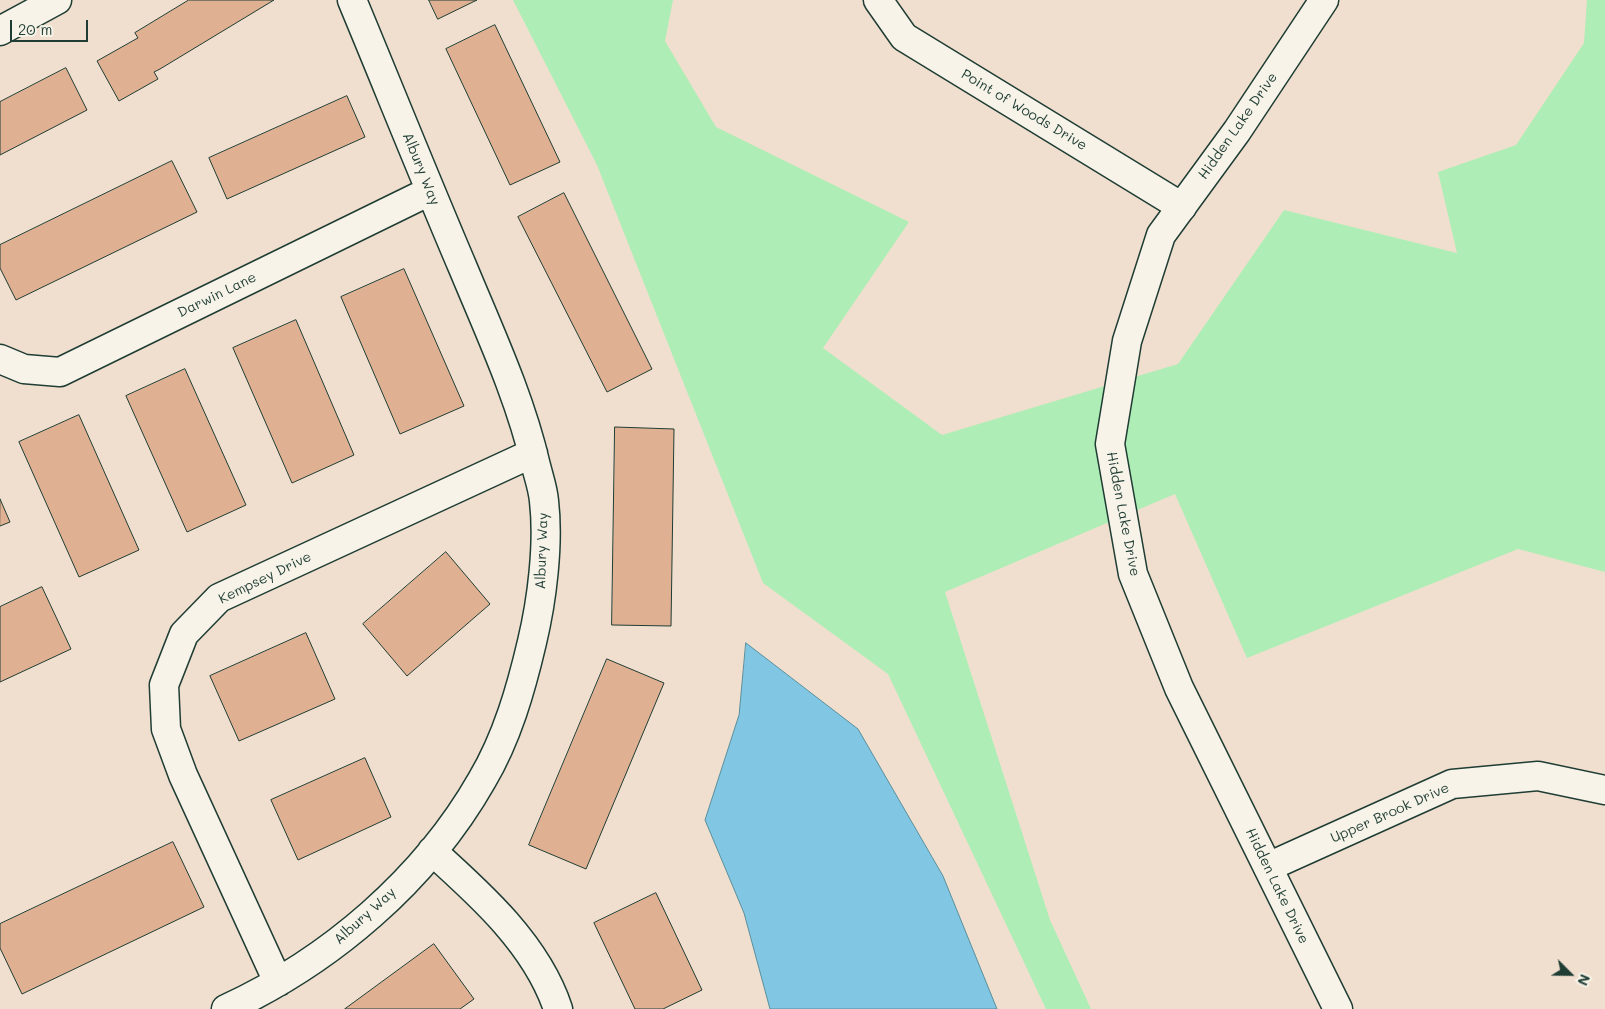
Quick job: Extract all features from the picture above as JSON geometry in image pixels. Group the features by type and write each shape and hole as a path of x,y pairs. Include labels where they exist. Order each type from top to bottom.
{"street":[{"path":"0,31 56,0"},
{"name":"Albury Way","path":"226,1009 278,982 315,958 362,923 432,851 483,780 500,746 526,667 542,587 544,501 516,393 430,191 352,0"},
{"name":"Point of Woods Drive","path":"878,0 904,37 1182,207"},
{"name":"Hidden Lake Drive","path":"1324,0 1237,131 1161,235 1127,341 1110,444 1133,574 1179,688 1338,1009"},
{"name":"Darwin Lane","path":"0,359 24,369 60,372 430,191"},
{"name":"Kempsey Drive","path":"278,982 183,775 166,729 164,685 184,634 219,598 533,453"},
{"name":"Upper Brook Drive","path":"1268,867 1452,784 1538,776 1605,790"},
{"path":"432,851 477,891 514,934 539,970 558,1009"}],"green space":[{"path":"513,0 673,0 665,41 716,127 909,222 823,348 942,435 1178,364 1284,210 1457,253 1438,172 1516,145 1584,43 1587,0 1605,0 1605,572 1518,549 1247,658 1175,494 945,592 1050,920 1091,1009 1046,1009 888,674 763,583 597,165"}],"water":[{"path":"746,643 858,729 943,876 997,1009 770,1009 744,913 705,820 739,715"}],"building":[{"path":"189,0 274,0 154,72 158,79 119,101 97,61 138,38 135,33"},
{"path":"429,0 477,0 438,19"},
{"path":"495,25 560,162 510,185 446,49"},
{"path":"66,68 87,110 0,155 0,102"},
{"path":"347,96 365,137 227,199 209,158"},
{"path":"172,161 197,212 16,300 0,268 0,245"},
{"path":"564,193 652,369 607,392 518,217"},
{"path":"404,269 464,406 400,434 341,297"},
{"path":"296,320 354,455 292,483 233,348"},
{"path":"185,369 246,505 187,532 126,396"},
{"path":"79,415 139,550 79,577 19,442"},
{"path":"615,427 674,429 671,626 612,625"},
{"path":"0,499 10,522 0,526"},
{"path":"446,552 490,604 407,676 363,624"},
{"path":"42,587 71,649 0,682 0,607"},
{"path":"306,633 335,699 239,741 210,676"},
{"path":"607,659 664,683 586,869 529,845"},
{"path":"365,758 391,817 298,860 271,800"},
{"path":"173,842 204,907 22,994 0,948 0,924"},
{"path":"656,893 702,990 663,1009 635,1009 594,923"},
{"path":"434,944 474,999 460,1009 345,1009"}]}
